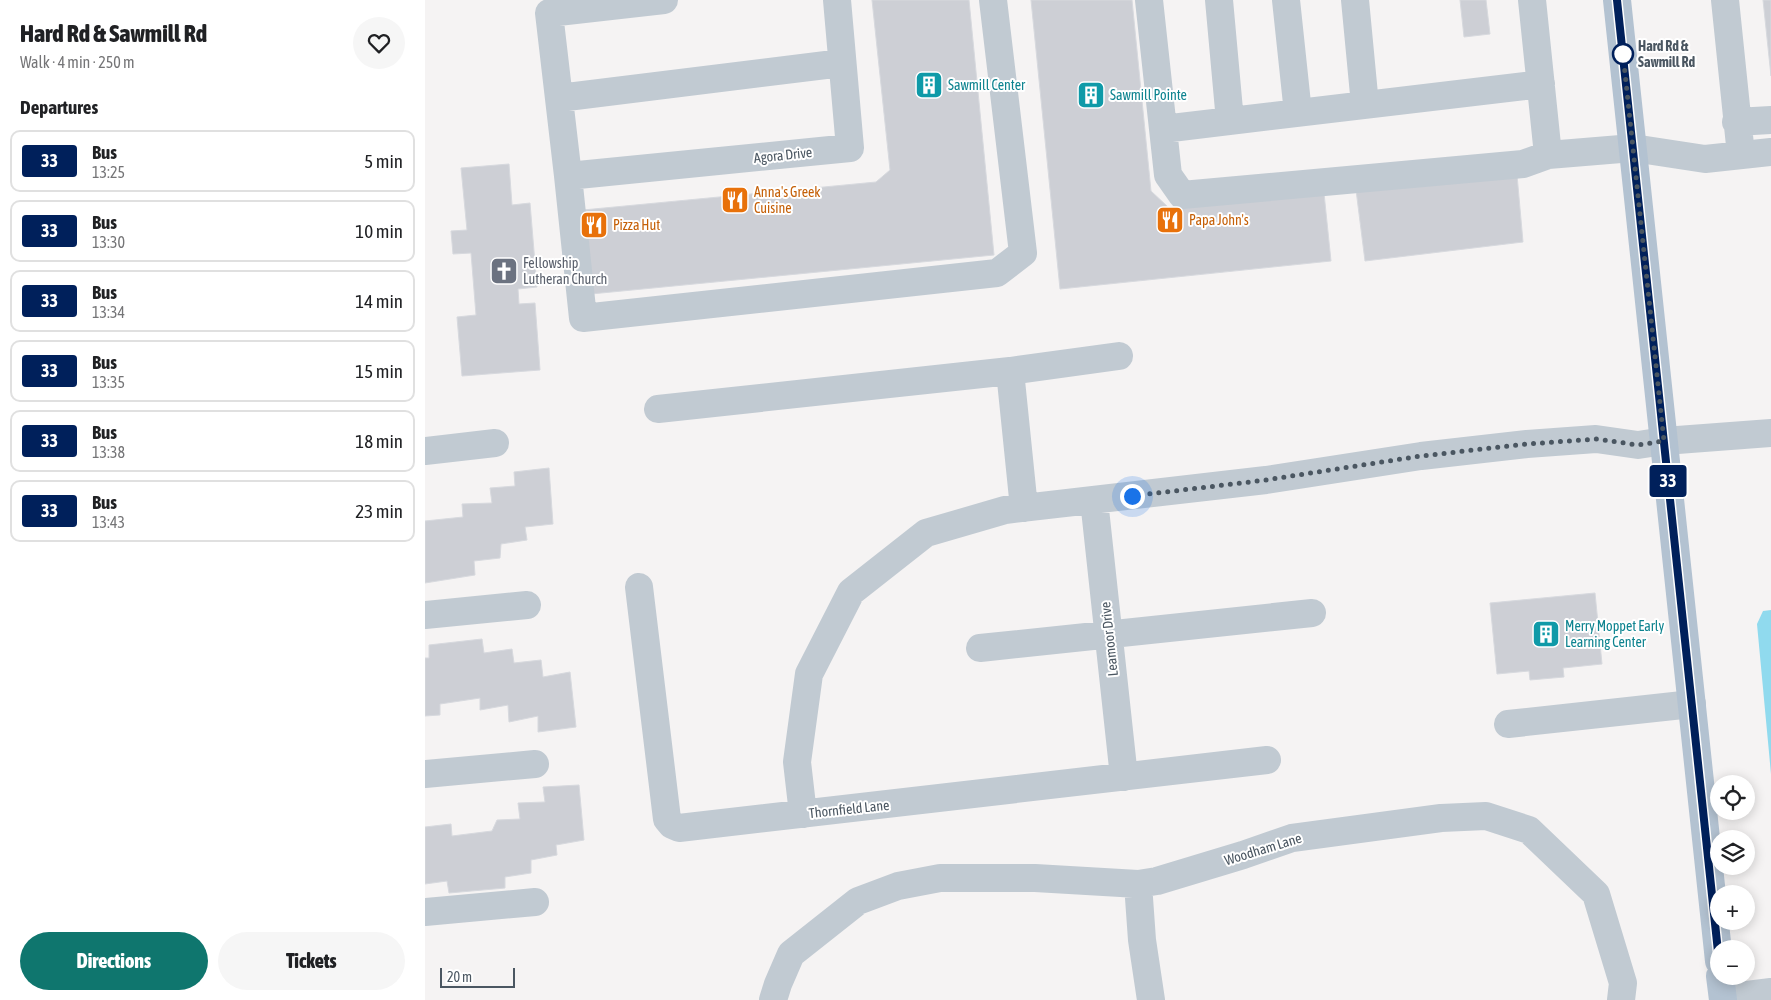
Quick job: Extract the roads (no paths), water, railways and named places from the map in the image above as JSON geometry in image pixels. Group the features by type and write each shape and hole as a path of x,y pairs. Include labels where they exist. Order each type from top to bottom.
{"main road":[{"path":"1617,0 1717,940"}],"street":[{"path":"664,0 549,13 583,318 997,273 1023,253 993,0"},
{"name":"Agora Drive","path":"568,176 850,148 837,0"},
{"path":"1149,0 1168,175 1182,195 1523,164 1548,155 1633,148 1705,159 1771,152"},
{"path":"1219,0 1230,121"},
{"path":"1286,0 1298,113"},
{"path":"1355,0 1365,105"},
{"path":"1532,0 1548,155"},
{"path":"1725,0 1736,122 1741,155"},
{"path":"559,98 842,62"},
{"path":"1163,129 1541,84"},
{"path":"1736,122 1771,120"},
{"path":"658,409 1009,371 1119,356"},
{"path":"1009,371 1024,508"},
{"path":"803,814 797,762 809,674 851,592 926,533 1005,510 1266,480 1421,456 1527,444 1596,439 1638,445 1664,441 1771,433"},
{"path":"425,451 495,443"},
{"name":"Leamoor Drive","path":"1094,500 1124,777"},
{"name":"Thornfield Lane","path":"639,587 667,819 672,825 679,828 1267,760"},
{"path":"425,614 527,605"},
{"path":"980,648 1312,613"},
{"path":"1508,724 1692,704"},
{"path":"425,774 535,764"},
{"name":"Woodham Lane","path":"773,1000 791,954 858,901 898,886 940,878 1035,878 1138,884 1165,879 1292,838 1441,818 1486,816 1529,830 1596,894 1623,983 1621,1000"},
{"path":"1138,884 1142,940 1151,1000"},
{"path":"425,912 535,902"},
{"path":"1722,992 1771,992"}],"water":[{"path":"1771,610 1771,774 1757,624 1763,611"}],"place":[{"name":"Hard Rd & Sawmill Rd","path":"1623,54"},
{"name":"Sawmill Center","path":"929,85"},
{"name":"Sawmill Pointe","path":"1091,95"},
{"name":"Anna's Greek Cuisine","path":"735,200"},
{"name":"Papa John's","path":"1170,220"},
{"name":"Pizza Hut","path":"594,225"},
{"name":"Fellowship Lutheran Church","path":"504,271"},
{"name":"Merry Moppet Early Learning Center","path":"1546,634"}]}
